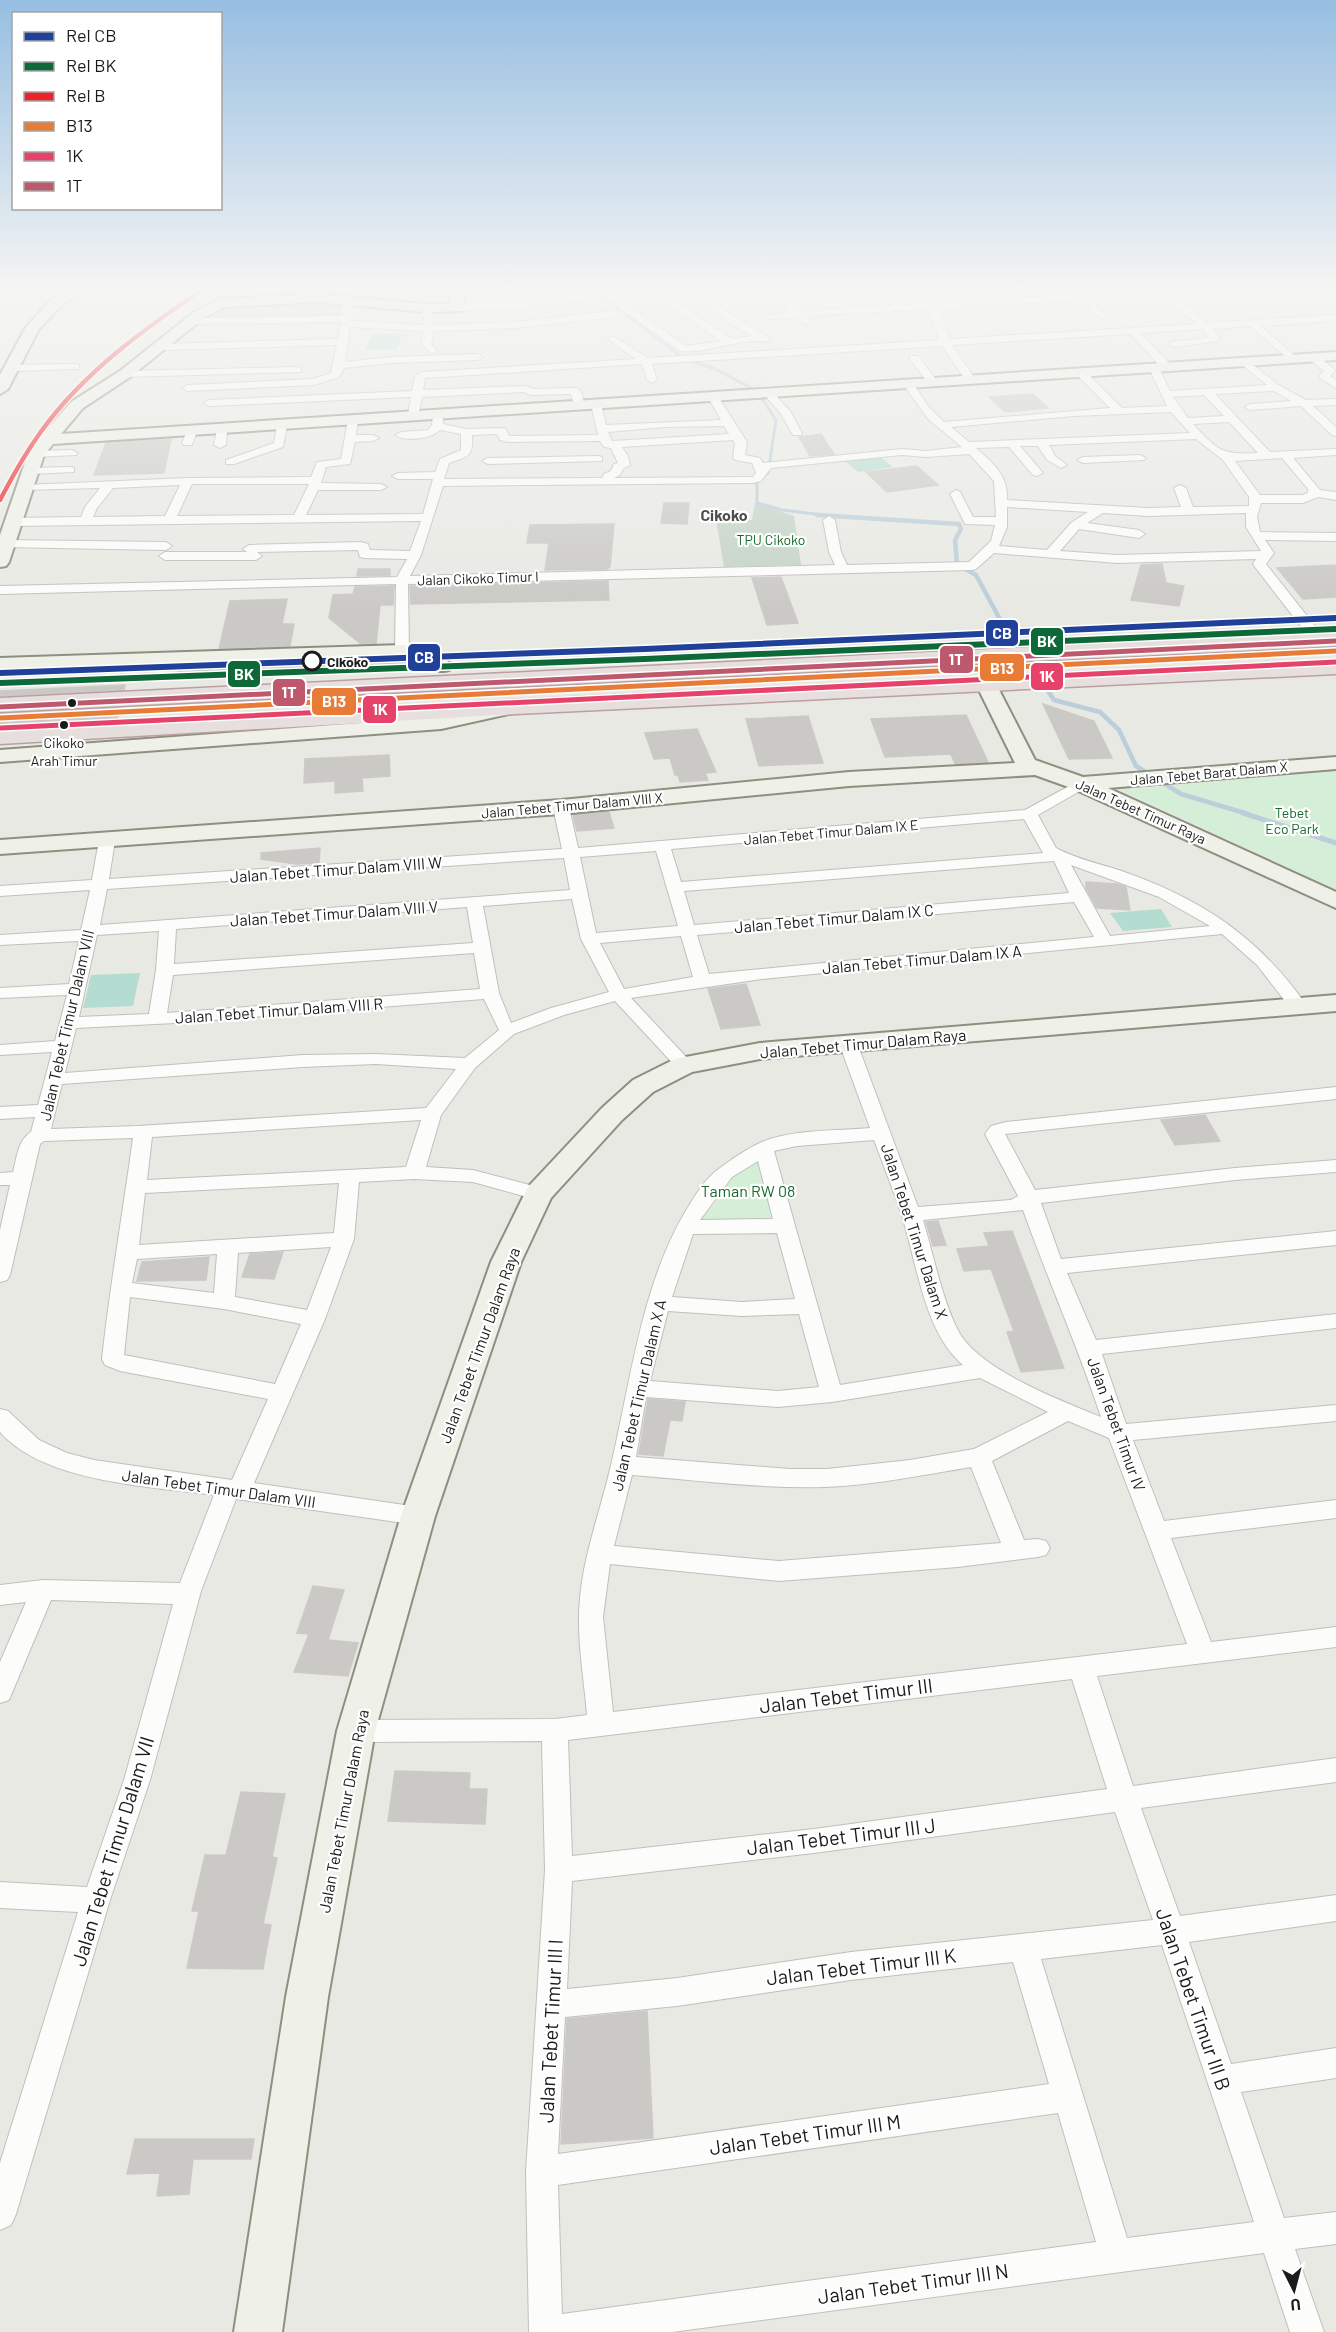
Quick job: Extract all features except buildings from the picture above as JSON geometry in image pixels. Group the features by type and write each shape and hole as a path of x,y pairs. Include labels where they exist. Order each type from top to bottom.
{"highway":[{"path":"1057,658 1336,624"},
{"path":"0,717 1006,661 1336,639"},
{"path":"1,686 197,694 1057,658 1336,651"},
{"path":"1057,658 1336,668"},
{"path":"1,686 402,659 442,666 1006,661"},
{"path":"0,737 399,720 516,707 986,684 1006,661"}],"street":[{"path":"0,562 30,471 41,447 77,405 94,394"},
{"path":"413,416 415,394"},
{"path":"209,403 418,394"},
{"path":"455,394 455,414"},
{"path":"577,394 588,405 607,439 622,456 624,465 619,466 618,472 608,476 607,481"},
{"path":"401,435 431,433 437,420 455,414 761,394 786,413 797,433"},
{"path":"915,394 929,413 969,447 1000,479 1003,491 1000,503 1001,535 991,549 1049,555 1146,559 1268,555"},
{"path":"1103,394 1119,411"},
{"path":"1170,394 1167,394 1174,409 1197,436 1227,458 1255,505 1251,522 1256,536 1268,555"},
{"path":"1209,394 1267,456"},
{"path":"1287,394 1304,403 1336,433"},
{"path":"713,397 741,443 739,458 756,460 764,471"},
{"path":"1250,406 1336,402"},
{"path":"942,425 1174,409"},
{"path":"41,447 221,437 282,425 413,416 437,420 466,432 503,431 504,438 508,439 607,439 647,442 736,437"},
{"path":"1185,421 1232,419"},
{"path":"348,478 346,462 353,420"},
{"path":"607,439 640,425 727,423"},
{"path":"665,424 673,441"},
{"path":"230,462 279,445 282,425"},
{"path":"640,425 647,442"},
{"path":"402,659 402,580 415,555 444,461 466,452 466,432"},
{"path":"398,476 439,479 607,481 764,471 902,452 926,454 1011,442 1197,436"},
{"path":"350,439 373,438"},
{"path":"1124,438 1149,470"},
{"path":"576,439 579,481"},
{"path":"1041,441 1051,458 1061,465"},
{"path":"1011,442 1037,472"},
{"path":"41,447 72,453"},
{"path":"1227,458 1336,452"},
{"path":"1286,455 1315,493 1336,496"},
{"path":"1083,460 1140,458"},
{"path":"488,461 598,459"},
{"path":"298,520 322,464 346,462"},
{"path":"30,471 70,470"},
{"path":"25,488 188,481 315,483 381,487"},
{"path":"169,519 188,481"},
{"path":"86,520 91,507 109,484"},
{"path":"1180,488 1188,511"},
{"path":"1000,503 1148,512 1188,511 1303,499 1312,497 1315,493"},
{"path":"956,494 969,521 1002,521"},
{"path":"1255,505 1300,506"},
{"path":"1049,555 1076,525 1102,508"},
{"path":"5,544 164,556 255,541 298,520 428,517"},
{"path":"13,522 169,519 255,541 322,548 362,546 364,554 415,555"},
{"path":"322,548 330,520"},
{"path":"829,520 835,552 843,569"},
{"path":"1076,525 1139,534"},
{"path":"1256,536 1336,537"},
{"name":"Jalan Cikoko Timur I","path":"0,590 956,567 970,566 991,549"},
{"path":"1268,555 1260,561 1260,566 1308,626"},
{"path":"157,588 164,556"},
{"name":"Jalan Tebet Timur Raya","path":"986,684 1023,761 1036,768 1082,784 1336,901"},
{"path":"0,756 399,720"},
{"name":"Jalan Tebet Barat Dalam X","path":"1082,784 1336,763"},
{"name":"Jalan Tebet Timur Dalam VIII X","path":"0,847 561,807 849,779 1036,768"},
{"name":"Jalan Tebet Timur Dalam IX E","path":"572,853 1029,814 1082,784"},
{"path":"561,807 589,939 619,995 684,1065"},
{"path":"1029,814 1050,850 1059,856 1082,862 1177,900 1226,929 1258,956 1298,1006"},
{"name":"Jalan Tebet Timur Dalam VIII","path":"0,1275 3,1243 29,1146 32,1140 40,1135 68,1023 100,884 107,840"},
{"path":"662,846 702,979"},
{"name":"Jalan Tebet Timur Dalam VIII W","path":"0,891 572,853"},
{"path":"676,887 1059,856"},
{"path":"1059,856 1078,897 1105,941"},
{"name":"Jalan Tebet Timur Dalam VIII V","path":"0,940 580,894"},
{"name":"Jalan Tebet Timur Dalam IX C","path":"589,939 1078,897"},
{"path":"474,902 490,993 496,1004 500,1022 508,1030"},
{"path":"157,1019 165,970 168,926"},
{"name":"Jalan Tebet Timur Dalam IX A","path":"414,1173 432,1114 469,1064 508,1030 544,1016 619,995 702,979 1226,929"},
{"path":"165,970 482,947"},
{"path":"0,993 75,989"},
{"name":"Jalan Tebet Timur Dalam VIII R","path":"68,1023 157,1019 490,993"},
{"name":"Jalan Tebet Timur Dalam Raya","path":"258,2332 307,1997 356,1731 418,1516 506,1262 538,1194 604,1122 643,1086 684,1065 760,1051 1336,1003"},
{"name":"Jalan Tebet Timur Dalam X","path":"848,1043 911,1214 940,1312 951,1337 966,1356 982,1370 1066,1412 1119,1433"},
{"path":"0,1050 62,1046"},
{"path":"54,1079 303,1061 376,1059 469,1064"},
{"name":"Jalan Tebet Timur IV","path":"1202,1652 1155,1531 1089,1348 1054,1268 1029,1198 996,1138 998,1130 1336,1093"},
{"path":"0,1113 46,1110"},
{"path":"40,1135 143,1132 432,1114"},
{"path":"143,1132 112,1356 115,1361 281,1393"},
{"name":"Jalan Tebet Timur Dalam X A","path":"601,1725 591,1617 600,1554 623,1465 637,1388 659,1303 685,1227 706,1195 725,1173 764,1149 796,1140 882,1133"},
{"path":"764,1149 832,1394"},
{"path":"911,1214 1015,1206 1029,1198 1235,1174 1336,1166"},
{"path":"137,1187 414,1173 473,1176 538,1194"},
{"path":"0,1179 22,1178"},
{"name":"Jalan Tebet Timur Dalam VII","path":"0,2214 96,1900 137,1780 189,1591 233,1490 281,1393 314,1319 344,1239 349,1178"},
{"path":"685,1227 785,1226"},
{"path":"1054,1268 1336,1238"},
{"path":"128,1253 344,1239"},
{"path":"224,1302 228,1247"},
{"path":"120,1289 224,1302 314,1319"},
{"path":"659,1303 742,1309 809,1306"},
{"path":"1089,1348 1336,1321"},
{"path":"637,1388 753,1399 832,1394 982,1370"},
{"path":"623,1465 754,1477 827,1478 910,1469 979,1457 1066,1412"},
{"path":"1119,1433 1336,1413"},
{"name":"Jalan Tebet Timur Dalam VIII","path":"0,1417 8,1443 51,1458 94,1469 418,1516"},
{"path":"600,1554 779,1571 1027,1549 979,1457"},
{"path":"1155,1531 1336,1509"},
{"path":"0,1595 43,1590 176,1594 189,1591"},
{"path":"0,1692 43,1590"},
{"name":"Jalan Tebet Timur III","path":"356,1731 555,1730 1336,1637"},
{"name":"Jalan Tebet Timur III B","path":"1081,1667 1123,1797 1171,1931 1307,2332"},
{"name":"Jalan Tebet Timur III I","path":"546,2332 542,2172 559,1870 555,1730"},
{"name":"Jalan Tebet Timur III J","path":"559,1870 814,1841 1123,1797 1336,1770"},
{"path":"0,1895 96,1900"},
{"name":"Jalan Tebet Timur III K","path":"552,2004 677,1992 851,1966 1171,1931 1336,1908"},
{"path":"1023,1946 1116,2255"},
{"path":"1222,2080 1336,2062"},
{"name":"Jalan Tebet Timur III M","path":"542,2172 1068,2096"},
{"name":"Jalan Tebet Timur III N","path":"551,2332 1116,2255 1336,2228"}],"green space":[{"name":"TPU Cikoko","path":"755,503 794,516 801,565 724,567 716,520 752,520"},
{"name":"Tebet Eco Park","path":"1336,771 1336,889 1120,790"},
{"name":"Taman RW 08","path":"759,1157 777,1222 697,1224 718,1201 734,1175 750,1167"}],"shaded area":[{"path":"879,456 893,467 858,472 845,461"},
{"path":"1161,909 1172,927 1123,931 1110,913"},
{"path":"140,973 133,1006 83,1008 91,975"}],"waterway":[{"path":"759,394 776,420 768,473 757,477 757,503 782,510 831,516"},
{"path":"817,515 831,516"},
{"path":"831,516 959,524 961,529 955,540 957,564 976,575 1003,625 1054,700 1100,712 1119,730 1136,766 1181,794 1248,814"},
{"path":"1243,813 1336,843"}],"rail line":[{"name":"B","path":"0,500 19,464 40,432 72,394"},
{"name":"CB","path":"0,673 645,649 1336,618"},
{"name":"BK","path":"0,683 645,659 1336,629"}],"transit line":[{"name":"1T","path":"0,707 1335,641"},
{"name":"B13","path":"0,718 1336,651"},
{"name":"1K","path":"1,728 1336,662"}],"place":[{"name":"Cikoko","path":"312,661"},
{"name":"Cikoko Arah Timur","path":"64,725"}],"district":[{"name":"Cikoko","path":"724,514"}]}
